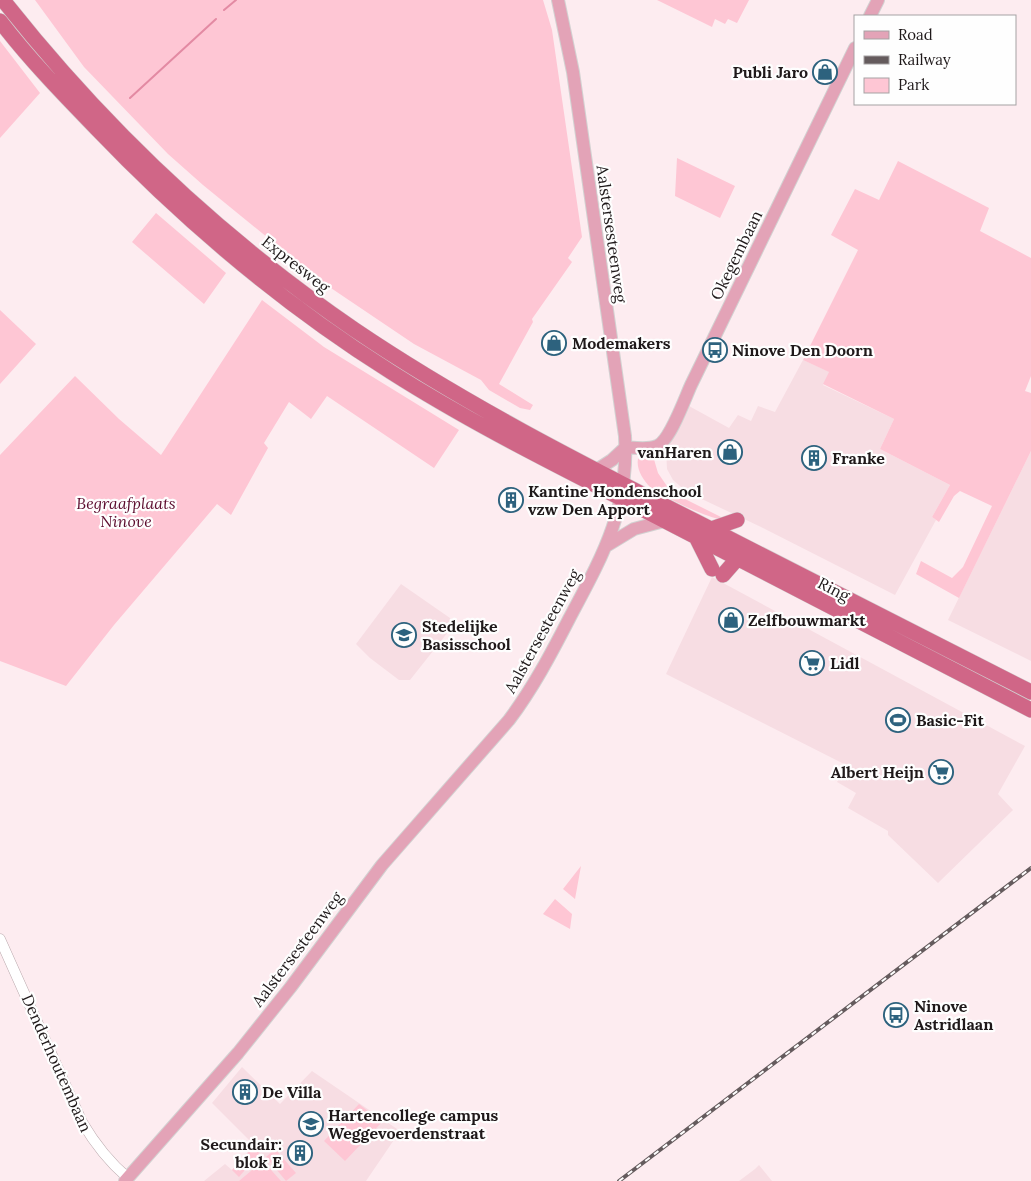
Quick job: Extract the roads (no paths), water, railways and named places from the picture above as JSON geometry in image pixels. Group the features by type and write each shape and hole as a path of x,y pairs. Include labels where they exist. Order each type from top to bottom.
{"highway":[{"name":"Expresweg","path":"4,0 65,74 148,161 218,225 270,267 348,325 401,360 475,405 596,471 623,492"},
{"name":"Expresweg","path":"0,20 41,70 146,178 215,242 303,312 393,373 457,412 585,482 623,492"},
{"name":"Ring","path":"623,492 664,521 697,539 1031,710"},
{"name":"Ring","path":"623,492 711,529 1031,692"},
{"path":"711,529 737,520"},
{"path":"697,539 718,572 737,559"}],"main road":[{"name":"Aalstersesteenweg","path":"127,1179 238,1053 290,988 382,865 526,698 602,558 623,492 626,447 573,72 558,0"},
{"path":"870,15 878,0"},
{"name":"Okegembaan","path":"626,447 653,448 660,446 667,437 854,50"},
{"path":"596,471 626,447"},
{"path":"606,546 634,529 664,521"}],"street":[{"name":"Denderhoutembaan","path":"0,939 82,1122 93,1141 127,1179"}],"waterway":[{"path":"224,10 236,0"},
{"path":"130,98 216,19"}],"railway":[{"path":"619,1181 1031,868"}],"place":[{"name":"Publi Jaro","path":"825,72"},
{"name":"Modemakers","path":"554,343"},
{"name":"Ninove Den Doorn","path":"715,350"},
{"name":"vanHaren","path":"730,452"},
{"name":"Franke","path":"814,458"},
{"name":"Kantine Hondenschool vzw Den Apport","path":"511,500"},
{"name":"Zelfbouwmarkt","path":"731,620"},
{"name":"Stedelijke Basisschool","path":"404,635"},
{"name":"Lidl","path":"812,663"},
{"name":"Basic-Fit","path":"898,720"},
{"name":"Albert Heijn","path":"941,772"},
{"name":"Ninove Astridlaan","path":"896,1015"},
{"name":"De Villa","path":"245,1092"},
{"name":"Hartencollege campus Weggevoerdenstraat","path":"311,1124"},
{"name":"Secundair: blok E","path":"300,1153"}],"park label":[{"name":"Begraafplaats Ninove","path":"126,512"}]}
